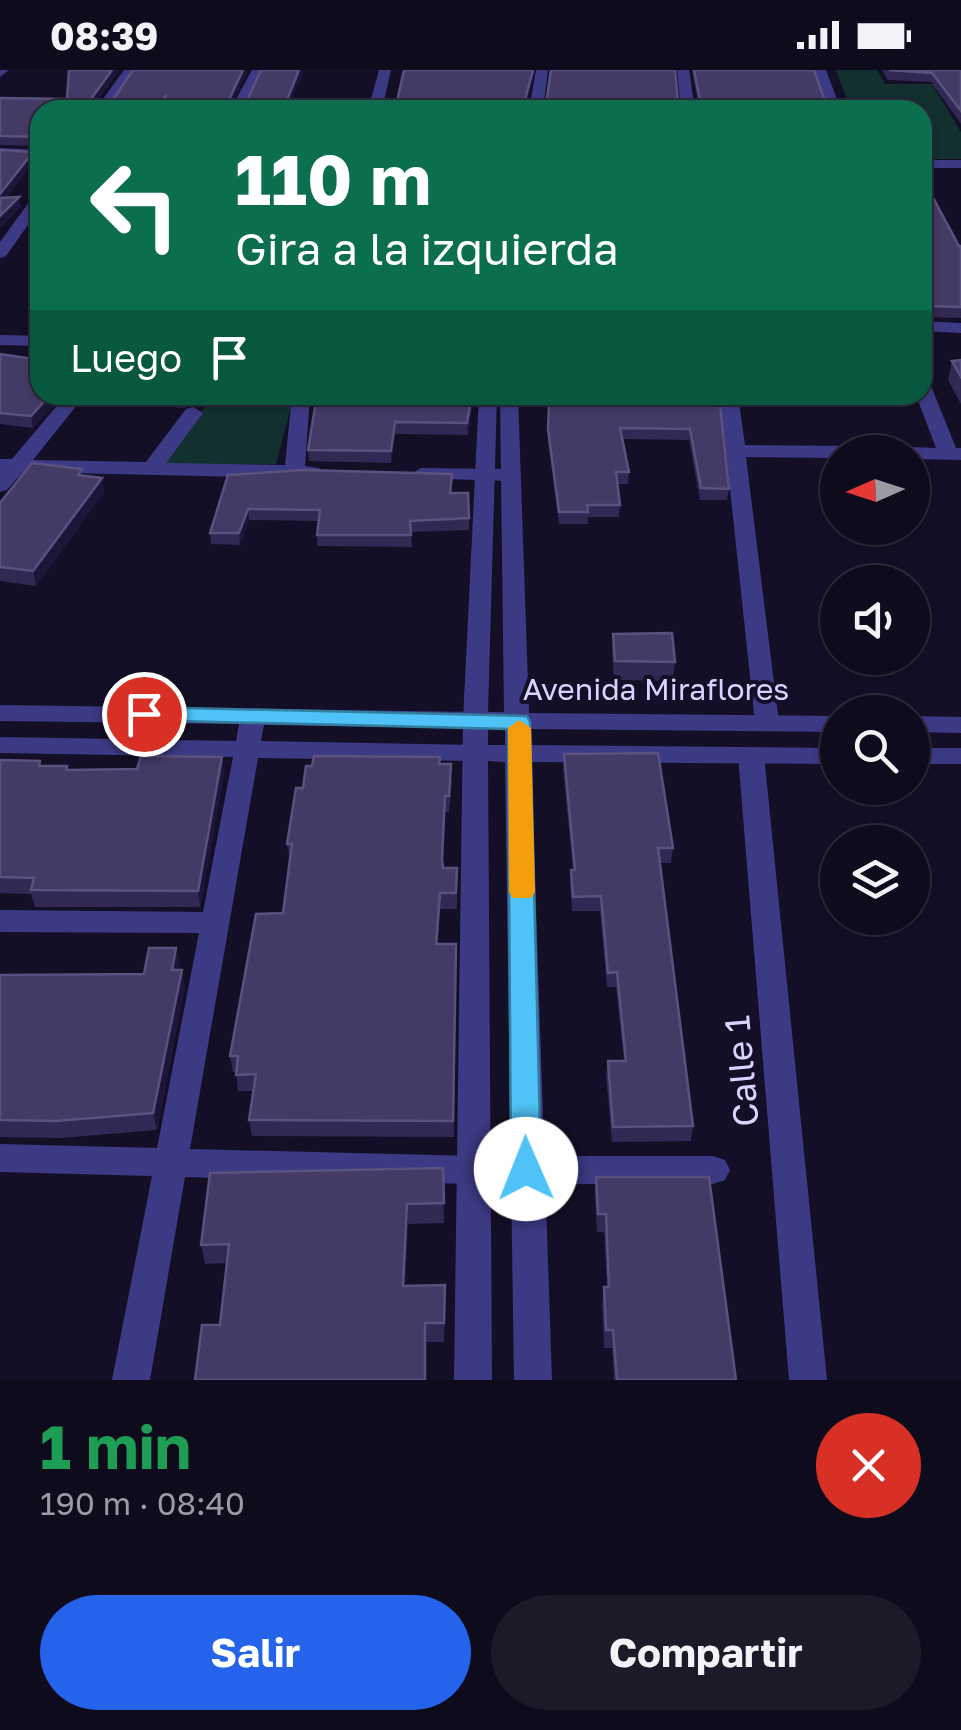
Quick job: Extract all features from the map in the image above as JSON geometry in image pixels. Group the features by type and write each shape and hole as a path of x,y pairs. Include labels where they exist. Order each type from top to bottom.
{"street":[{"path":"109,100 130,70"},
{"path":"243,100 258,70"},
{"path":"378,100 385,70"},
{"path":"538,100 542,70"},
{"path":"683,70 687,100"},
{"path":"820,70 830,100"},
{"path":"0,152 30,154"},
{"path":"932,164 961,164"},
{"path":"0,253 30,211"},
{"path":"932,327 961,328"},
{"path":"0,340 30,342"},
{"path":"0,486 10,465 67,405"},
{"path":"294,472 300,405"},
{"path":"473,1380 475,720 488,405"},
{"path":"509,405 533,1380"},
{"path":"731,405 767,724"},
{"path":"931,405 954,454"},
{"path":"151,470 193,413"},
{"path":"738,451 820,452"},
{"path":"10,465 333,473"},
{"path":"390,474 512,475"},
{"name":"Avenida Miraflores","path":"0,713 820,724"},
{"path":"131,1380 253,716"},
{"path":"930,724 961,725"},
{"path":"0,746 820,756"},
{"name":"Calle 1","path":"752,755 808,1380"},
{"path":"930,756 961,756"},
{"path":"0,921 217,923"},
{"path":"0,1158 474,1170 713,1170"}],"green space":[{"path":"836,70 877,70 885,84 932,84 961,132 961,159 932,159 932,100 847,100"},
{"path":"206,406 291,407 276,464 168,465 163,460"}],"building":[{"path":"69,70 112,70 91,100 30,100 30,137 0,136 0,98 67,99"},
{"path":"133,70 243,70 229,100 164,100 166,95 162,100 113,100"},
{"path":"261,70 299,70 287,100 247,100"},
{"path":"404,70 533,70 525,100 397,100"},
{"path":"551,70 675,70 678,100 547,100"},
{"path":"694,70 814,70 824,100 700,100"},
{"path":"889,70 961,70 961,111 932,73"},
{"path":"0,150 30,152 30,156 0,194"},
{"path":"932,196 961,246 961,307 932,306"},
{"path":"19,197 0,216 0,198"},
{"path":"0,354 30,358 30,405 41,405 31,416 0,413"},
{"path":"961,360 961,377 952,361"},
{"path":"315,405 470,405 467,423 395,422 391,451 308,450"},
{"path":"549,405 720,405 729,489 701,488 690,429 620,428 629,472 616,472 620,505 587,505 588,512 559,512 548,429"},
{"path":"32,463 82,469 78,475 102,478 33,571 0,567 0,503"},
{"path":"303,470 452,474 450,493 468,493 469,518 410,521 411,535 317,535 320,510 248,509 239,533 210,533 228,475"},
{"path":"672,633 675,662 615,661 613,634"},
{"path":"658,753 673,848 658,848 693,1126 613,1127 608,1061 626,1061 617,972 608,973 601,896 573,897 571,870 575,870 564,754"},
{"path":"141,756 222,757 198,891 31,890 34,878 0,877 0,760 40,761 39,766 67,766 66,770 137,769"},
{"path":"314,756 440,757 439,764 451,764 442,859 443,868 457,868 456,893 440,893 436,944 456,944 453,1121 249,1120 256,1074 236,1075 238,1056 230,1056 256,914 283,913 292,844 287,844 296,788 303,788 306,766 312,766"},
{"path":"149,948 176,948 172,970 182,970 153,1113 56,1121 0,1120 0,975 144,974"},
{"path":"443,1168 444,1203 407,1204 403,1286 445,1285 444,1323 425,1323 425,1380 195,1380 202,1325 220,1325 229,1244 201,1245 210,1173"},
{"path":"596,1177 709,1177 736,1380 617,1380 613,1330 606,1330 606,1214 598,1214"}],"slow traffic":[{"path":"519,728 522,892"}],"route":[{"path":"144,714 519,722 526,1169"}]}
